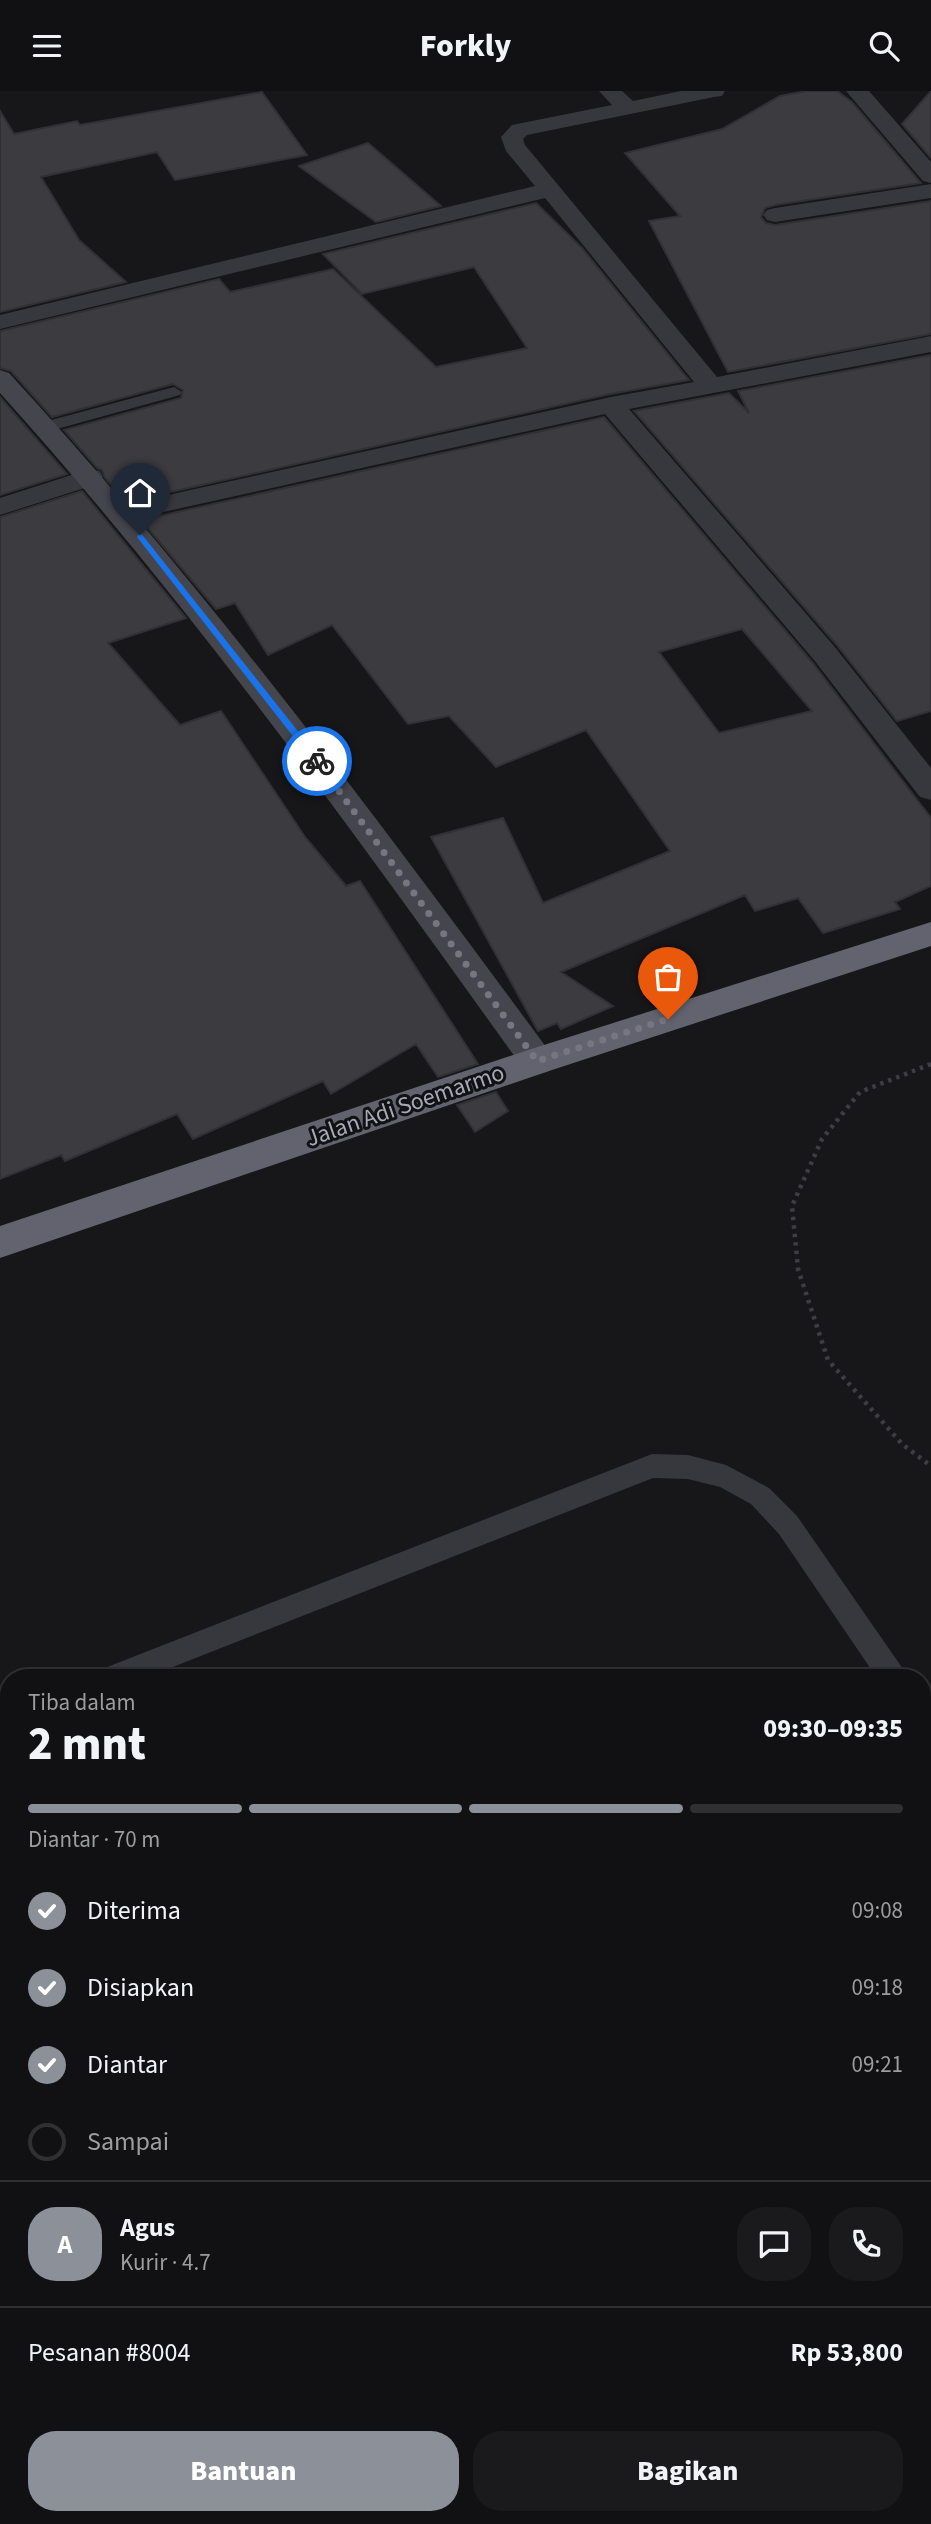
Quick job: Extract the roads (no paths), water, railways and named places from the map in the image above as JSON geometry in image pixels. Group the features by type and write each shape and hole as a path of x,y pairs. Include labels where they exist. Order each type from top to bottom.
{"highway":[{"name":"Jalan Adi Soemarmo","path":"0,1242 537,1061 931,934"}],"main road":[{"path":"0,378 123,513 329,778 537,1061"}],"street":[{"path":"610,91 628,109"},
{"path":"710,385 549,190 514,146 512,137 520,130 714,91"},
{"path":"775,215 930,176 857,91"},
{"path":"0,322 549,190"},
{"path":"123,513 611,405 931,344"},
{"path":"611,405 824,653 931,789"},
{"path":"0,507 90,477"}],"lane":[{"path":"46,427 174,392"},
{"path":"135,1669 652,1466 688,1467 726,1477 760,1496 788,1525 887,1669"}]}
